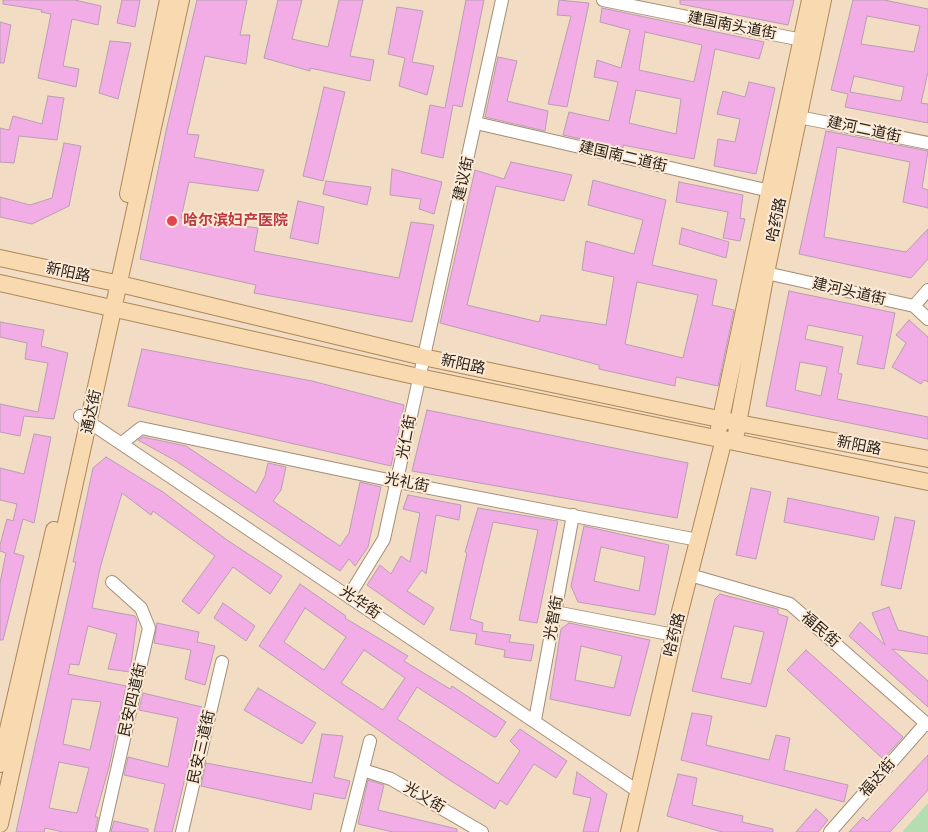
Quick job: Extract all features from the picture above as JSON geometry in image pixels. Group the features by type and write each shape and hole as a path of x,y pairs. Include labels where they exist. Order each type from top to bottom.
{"main road":[{"name":"通达街","path":"0,824 115,283 168,0"},
{"name":"通达街","path":"115,283 181,0"},
{"name":"哈药路","path":"725,439 721,419 810,0"},
{"name":"哈药路","path":"629,832 674,635 698,540 725,439 738,423 766,273 823,0"},
{"name":"新阳路","path":"0,258 115,283 423,357 738,423 928,459"},
{"name":"新阳路","path":"0,283 419,377 928,482"},
{"name":"通达街","path":"0,764 85,419"}],"street":[{"name":"建议街","path":"423,357 502,0"},
{"name":"建国南头道街","path":"604,0 802,40"},
{"name":"建河二道街","path":"799,116 928,143"},
{"name":"建国南二道街","path":"476,123 770,191"},
{"name":"建河头道街","path":"766,273 914,306"},
{"path":"928,290 914,306 928,319"},
{"name":"光仁街","path":"349,596 384,539 398,482 423,357"},
{"name":"光华街","path":"85,419 536,720 639,792"},
{"name":"光礼街","path":"122,444 141,428 398,482 698,540"},
{"name":"光智街","path":"536,720 573,515"},
{"name":"福民街","path":"690,575 790,604 927,724"},
{"name":"民安四道街","path":"103,832 149,628 140,608 112,582"},
{"path":"555,612 674,635"},
{"name":"民安三道街","path":"182,832 222,662"},
{"name":"福达街","path":"830,832 927,724"},
{"path":"347,832 370,741"},
{"name":"光义街","path":"363,770 391,779 482,832"}],"green space":[{"path":"928,803 928,832 903,832 903,831"}],"building":[{"path":"3,0 75,0 101,6 98,25 72,19 63,66 79,69 76,87 38,78 51,14 41,12 42,10 3,4"},
{"path":"122,0 140,0 135,27 117,23"},
{"path":"197,0 247,0 240,35 250,35 246,64 205,56 187,134 199,135 194,157 264,170 258,191 189,182 181,218 258,228 254,251 399,278 411,222 434,225 412,322 254,293 256,285 140,259 166,131"},
{"path":"278,0 302,0 292,39 328,47 339,0 363,0 350,56 374,60 370,81 310,68 310,71 264,58"},
{"path":"466,0 484,0 462,107 453,105 443,158 421,153 430,105 445,108"},
{"path":"559,0 589,3 567,107 548,104 571,16 557,15"},
{"path":"680,0 794,0 788,25 680,4"},
{"path":"853,0 884,0 928,9 928,72 921,103 928,104 928,123 845,107 848,94 831,90","holes":["867,16 920,26 914,52 861,44","854,76 904,87 901,101 850,92"]},
{"path":"397,7 423,11 412,62 434,66 427,95 399,86 405,58 388,54"},
{"path":"602,8 764,42 759,59 715,49 694,159 623,145 623,148 563,135 569,112 609,121 618,82 594,77 597,60 621,68 630,30 600,22","holes":["645,32 702,45 694,82 639,70","636,90 681,99 676,134 629,123"]},
{"path":"0,22 11,25 4,63 0,63"},
{"path":"110,41 131,43 118,99 99,93"},
{"path":"498,57 517,61 507,101 548,111 545,131 485,117"},
{"path":"749,82 775,88 756,174 714,166 718,139 735,142 740,119 717,114 723,91 745,97"},
{"path":"324,87 345,92 323,181 303,176"},
{"path":"48,96 64,98 57,140 19,136 14,163 0,162 0,128 9,130 13,116 42,124"},
{"path":"826,131 928,151 922,188 928,190 928,208 903,202 910,162 837,147 824,237 906,252 928,229 928,259 911,278 799,254"},
{"path":"64,143 81,146 69,206 32,224 0,217 0,197 30,205 52,198"},
{"path":"511,162 572,175 564,201 496,186 467,305 539,322 541,315 606,325 614,277 582,270 586,241 634,254 643,220 588,205 593,180 666,200 652,265 717,280 712,305 734,310 718,386 676,377 675,386 599,369 599,365 440,323 475,170 504,179","holes":["637,282 698,295 683,358 625,344"]},
{"path":"392,169 442,182 434,214 419,209 421,199 390,195"},
{"path":"326,181 371,187 367,205 323,194"},
{"path":"679,182 743,195 740,218 745,219 740,241 723,238 728,212 676,202"},
{"path":"298,201 324,207 318,244 290,238"},
{"path":"682,228 729,242 726,258 679,244"},
{"path":"789,291 895,313 884,369 857,364 863,336 808,325 805,339 843,347 838,373 842,374 837,399 928,417 928,439 766,406","holes":["800,362 827,367 821,396 795,390"]},
{"path":"909,320 928,337 928,382 924,380 921,384 892,367 906,343 896,335"},
{"path":"0,322 44,330 41,346 68,353 54,419 24,416 20,436 0,432 0,404 38,412 48,363 25,359 27,343 0,337"},
{"path":"142,349 312,381 404,405 391,466 128,406"},
{"path":"427,410 688,463 677,518 412,471"},
{"path":"34,434 51,437 34,523 23,519 14,553 24,556 3,640 0,640 0,583 6,553 0,551 0,545 7,519 13,521 17,504 0,500 0,468 24,474"},
{"path":"143,437 186,446 256,493 265,476 268,463 286,467 281,490 273,501 340,546 349,533 360,482 381,487 368,547 355,566 349,559 340,571 176,461 138,440"},
{"path":"106,457 163,492 227,540 282,576 270,594 233,567 199,614 182,601 215,556 153,511 151,515 122,493 100,568 92,608 135,616 137,620 130,672 108,669 117,634 88,626 79,665 70,664 68,674 126,686 109,767 95,817 98,817 95,832 63,832 45,828 44,832 16,832 76,562 73,562 93,468","holes":["72,699 101,702 90,750 63,744","59,762 89,768 77,813 49,808"]},
{"path":"751,488 771,492 756,559 736,555"},
{"path":"408,495 461,505 459,520 436,515 426,574 422,570 407,591 434,608 424,625 367,585 380,565 391,574 401,556 410,562 420,513 403,509"},
{"path":"788,498 879,517 874,540 784,522"},
{"path":"478,508 558,521 537,623 519,620 538,530 493,522 470,619 483,623 482,631 511,635 509,642 534,645 531,661 504,657 505,650 475,644 477,634 450,630 467,553 465,552"},
{"path":"895,517 915,521 901,589 881,585"},
{"path":"584,526 669,545 655,615 578,602 571,586","holes":["601,547 645,557 639,591 594,581"]},
{"path":"300,584 346,616 345,618 408,656 404,661 450,689 452,686 506,722 496,737 494,737 417,687 397,719 498,784 520,751 510,741 520,729 567,761 556,778 534,764 507,805 500,800 495,809 445,777 259,646","holes":["305,608 346,637 324,670 284,642","364,650 405,678 383,710 341,683"]},
{"path":"720,594 778,609 778,614 788,617 766,707 692,691 715,599","holes":["734,626 764,632 751,684 721,678"]},
{"path":"223,603 255,626 246,641 214,618"},
{"path":"889,607 898,630 928,637 928,654 892,649 928,681 928,707 849,636 860,622 885,645 872,613"},
{"path":"157,623 199,632 197,642 215,646 205,685 185,679 191,650 154,643"},
{"path":"569,623 650,640 630,716 550,699 561,629","holes":["581,646 622,656 614,688 575,680"]},
{"path":"806,650 903,737 883,759 787,670"},
{"path":"258,688 316,723 302,744 244,710"},
{"path":"143,693 202,707 172,832 154,832 165,784 124,775 128,757 168,767 178,718 139,710"},
{"path":"692,713 712,716 706,745 769,760 776,735 790,738 784,770 848,785 844,802 681,760"},
{"path":"322,734 343,736 334,777 350,781 345,799 314,793 311,810 201,786 206,763 312,783"},
{"path":"928,755 928,790 890,832 849,832 863,817 867,821"},
{"path":"577,772 607,794 598,832 583,832 591,798 573,794"},
{"path":"678,774 697,778 692,805 743,816 742,822 773,829 773,832 722,832 667,816"},
{"path":"368,780 384,785 378,810 457,829 457,832 393,832 358,824"},
{"path":"816,809 828,820 818,832 796,832"},
{"path":"114,821 148,829 148,832 111,832"}],"place":[{"name":"哈尔滨妇产医院","path":"172,221"}]}
